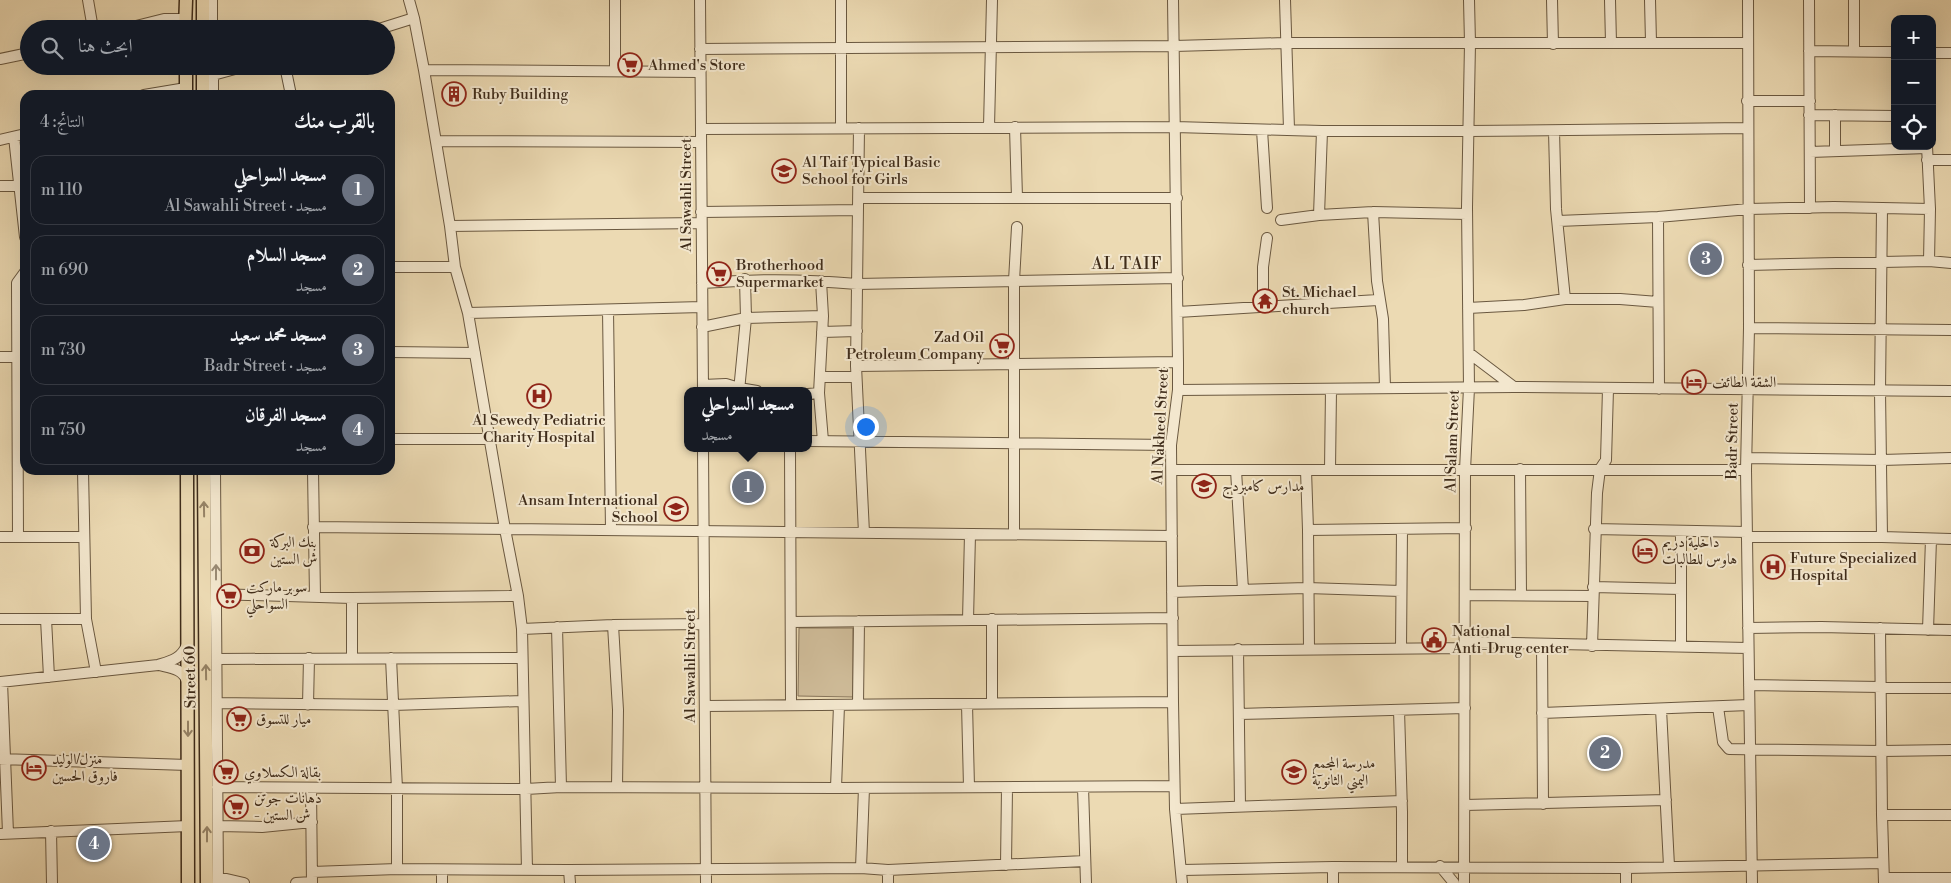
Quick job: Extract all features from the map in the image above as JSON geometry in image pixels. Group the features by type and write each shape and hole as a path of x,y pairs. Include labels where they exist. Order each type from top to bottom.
{"main road":[{"path":"185,20 186,0"},
{"path":"203,0 203,20"},
{"path":"186,75 186,90"},
{"path":"203,75 203,90"},
{"name":"Street 60","path":"187,475 188,883"},
{"name":"Street 60","path":"204,475 215,881"}],"street":[{"path":"88,0 91,20"},
{"path":"212,0 212,20"},
{"path":"409,0 424,70 455,267 468,313 504,529 518,596 522,629 527,870"},
{"path":"615,0 615,70"},
{"name":"Al Sawahli Street","path":"700,0 702,387"},
{"path":"841,0 841,127"},
{"path":"989,127 992,0"},
{"name":"Al Nakheel Street","path":"1173,0 1178,278 1178,390 1171,445 1173,702 1175,808 1182,883"},
{"path":"1285,0 1289,129"},
{"name":"Al Salam Street","path":"1464,883 1466,470 1469,388 1467,214 1469,0"},
{"path":"1552,0 1553,44"},
{"path":"1610,0 1611,43"},
{"path":"1650,0 1651,42"},
{"name":"Badr Street","path":"1748,0 1749,328 1746,470 1752,883"},
{"path":"1809,0 1810,208"},
{"path":"1854,0 1854,51"},
{"path":"395,24 414,18"},
{"path":"700,49 1174,46 1285,43 1748,43"},
{"path":"1809,51 1891,52"},
{"path":"1936,53 1951,54"},
{"path":"0,59 20,55"},
{"path":"424,70 700,72"},
{"path":"213,75 213,90"},
{"path":"287,75 290,90"},
{"path":"1747,100 1810,102"},
{"path":"1810,115 1891,116"},
{"path":"1835,115 1835,151"},
{"path":"1015,127 1017,198"},
{"path":"701,129 1175,127 1322,131 1554,131 1747,128"},
{"path":"859,128 856,372 864,533"},
{"path":"1262,130 1267,208"},
{"path":"1319,215 1322,131"},
{"path":"1554,131 1558,221 1565,299"},
{"path":"0,140 20,135"},
{"path":"14,137 20,174"},
{"path":"436,140 701,142"},
{"path":"1810,152 1891,148"},
{"path":"1927,150 1930,209 1929,261"},
{"path":"1927,160 1951,160"},
{"path":"0,186 20,186"},
{"path":"859,198 1177,198"},
{"path":"1882,208 1880,329 1882,537"},
{"path":"1558,221 1658,217 1749,209 1930,209"},
{"path":"701,212 858,210"},
{"path":"1373,212 1378,300 1383,318 1385,388"},
{"path":"1281,220 1319,215 1373,212 1467,214"},
{"path":"1658,217 1659,389"},
{"path":"450,226 701,224"},
{"path":"1014,534 1014,281 1018,227"},
{"path":"1263,307 1263,266 1267,238"},
{"path":"1748,265 1929,261 1951,263"},
{"path":"395,266 455,267"},
{"path":"702,283 745,279 858,284 1178,278"},
{"path":"20,279 17,283 20,338"},
{"path":"739,387 746,318 745,279"},
{"path":"821,281 823,316 820,394 823,441"},
{"path":"1468,308 1508,307 1565,299 1620,299 1658,302"},
{"path":"1178,312 1378,300"},
{"path":"468,313 702,308"},
{"path":"608,310 610,530"},
{"path":"702,327 746,318 823,316"},
{"path":"1749,328 1951,330"},
{"path":"822,332 857,331"},
{"path":"395,352 475,353"},
{"path":"1469,353 1514,387"},
{"path":"0,357 20,357"},
{"path":"820,377 856,372 1014,364 1178,362"},
{"path":"708,387 726,384 734,387"},
{"path":"1178,390 1514,387 1951,391"},
{"path":"1330,470 1331,389"},
{"path":"1592,646 1594,529 1600,469 1606,460 1608,389"},
{"path":"812,394 820,394"},
{"path":"395,439 490,439"},
{"path":"812,441 1171,445"},
{"name":"Al Sawahli Street","path":"703,452 706,883"},
{"path":"790,452 791,705"},
{"path":"1747,458 1882,460 1951,458"},
{"path":"1520,469 1521,595"},
{"path":"1172,470 1746,470"},
{"path":"1236,470 1243,590"},
{"path":"1306,470 1308,649"},
{"path":"18,537 20,475"},
{"path":"84,475 86,619 96,672"},
{"path":"216,475 217,703 212,744 217,787 218,826 215,881 244,883"},
{"path":"314,475 314,596"},
{"path":"313,528 1172,536"},
{"path":"1308,530 1466,528"},
{"path":"1401,648 1402,529"},
{"path":"1594,529 1747,535 1951,539"},
{"path":"1681,531 1682,647"},
{"path":"968,620 970,534"},
{"path":"0,537 84,537"},
{"path":"1928,630 1931,539"},
{"path":"1172,592 1307,588 1401,590"},
{"path":"1466,596 1681,589"},
{"path":"216,594 352,598 518,596"},
{"path":"352,598 352,658"},
{"path":"791,622 1173,618"},
{"path":"0,619 86,619"},
{"path":"46,619 49,677"},
{"path":"992,619 992,703"},
{"path":"858,704 859,621"},
{"path":"522,629 704,624"},
{"path":"613,625 618,710 617,787"},
{"path":"557,627 561,787"},
{"path":"1748,628 1951,630"},
{"path":"1880,628 1884,881 1951,878"},
{"path":"188,643 183,654 177,659 158,665 1,682 4,833 188,826"},
{"path":"1173,651 1401,648 1466,645 1748,648"},
{"path":"1542,645 1543,804"},
{"path":"1238,649 1240,806"},
{"path":"308,705 310,658"},
{"path":"391,658 397,789 397,869"},
{"path":"217,659 522,658"},
{"path":"158,665 181,671 188,683"},
{"path":"1749,686 1951,688"},
{"path":"217,703 393,705 522,701"},
{"path":"705,706 1173,702"},
{"path":"967,704 969,787"},
{"path":"836,788 839,705"},
{"path":"1542,713 1749,705"},
{"path":"1718,707 1724,746 1728,749 1951,750"},
{"path":"1239,714 1465,708"},
{"path":"1661,709 1669,866"},
{"path":"1398,710 1402,801 1402,867"},
{"path":"2,758 188,765"},
{"path":"217,787 526,789 561,787 1007,788 1174,786"},
{"path":"1083,787 1086,883"},
{"path":"311,788 312,879"},
{"path":"861,868 864,788"},
{"path":"1006,865 1007,788"},
{"path":"1465,805 1666,800"},
{"path":"1175,808 1402,801"},
{"path":"1882,816 1951,815"},
{"path":"218,826 262,827 312,822"},
{"path":"51,831 52,883"},
{"path":"296,883 312,879 397,869 861,868 888,870 1085,861"},
{"path":"1182,870 1440,866 1626,868 1753,864 1883,863"},
{"path":"1440,866 1454,883"},
{"path":"1333,867 1333,883"},
{"path":"1626,868 1626,883"},
{"path":"442,870 442,883"},
{"path":"569,870 570,883"},
{"path":"888,870 888,883"}],"shaded area":[{"path":"799,628 853,628 853,697 798,696"}],"place":[{"name":"Ahmed's Store","path":"630,65"},
{"name":"Ruby Building","path":"454,94"},
{"name":"Al Taif Typical Basic School for Girls","path":"784,171"},
{"name":"مسجد محمد سعيد","path":"1706,259"},
{"name":"Brotherhood Supermarket","path":"719,274"},
{"name":"St. Michael church","path":"1265,301"},
{"name":"Zad Oil Petroleum Company","path":"1002,346"},
{"name":"الشقة الطائف","path":"1694,382"},
{"name":"Al Sewedy Pediatric Charity Hospital","path":"539,396"},
{"name":"مدارس كامبردج","path":"1204,486"},
{"name":"مسجد السواحلي","path":"748,487"},
{"name":"Ansam International School","path":"676,509"},
{"name":"بنك البركة ش الستين","path":"252,551"},
{"name":"داخلية دريم هاوس للطالبات","path":"1645,551"},
{"name":"Future Specialized Hospital","path":"1773,567"},
{"name":"سوبر ماركت السواحلي","path":"229,596"},
{"name":"National Anti-Drug center","path":"1434,640"},
{"name":"ميار للتسوق","path":"239,719"},
{"name":"مسجد السلام","path":"1605,753"},
{"name":"منزل/الوليد فاروق الحسين","path":"34,768"},
{"name":"بقالة الكسلاوي","path":"226,772"},
{"name":"مدرسة المجمع اليمني الثانوية","path":"1294,772"},
{"name":"دهانات جوتن - ش الستين","path":"236,807"},
{"name":"مسجد الفرقان","path":"94,844"}],"district":[{"name":"AL TAIF","path":"1127,263"}]}
